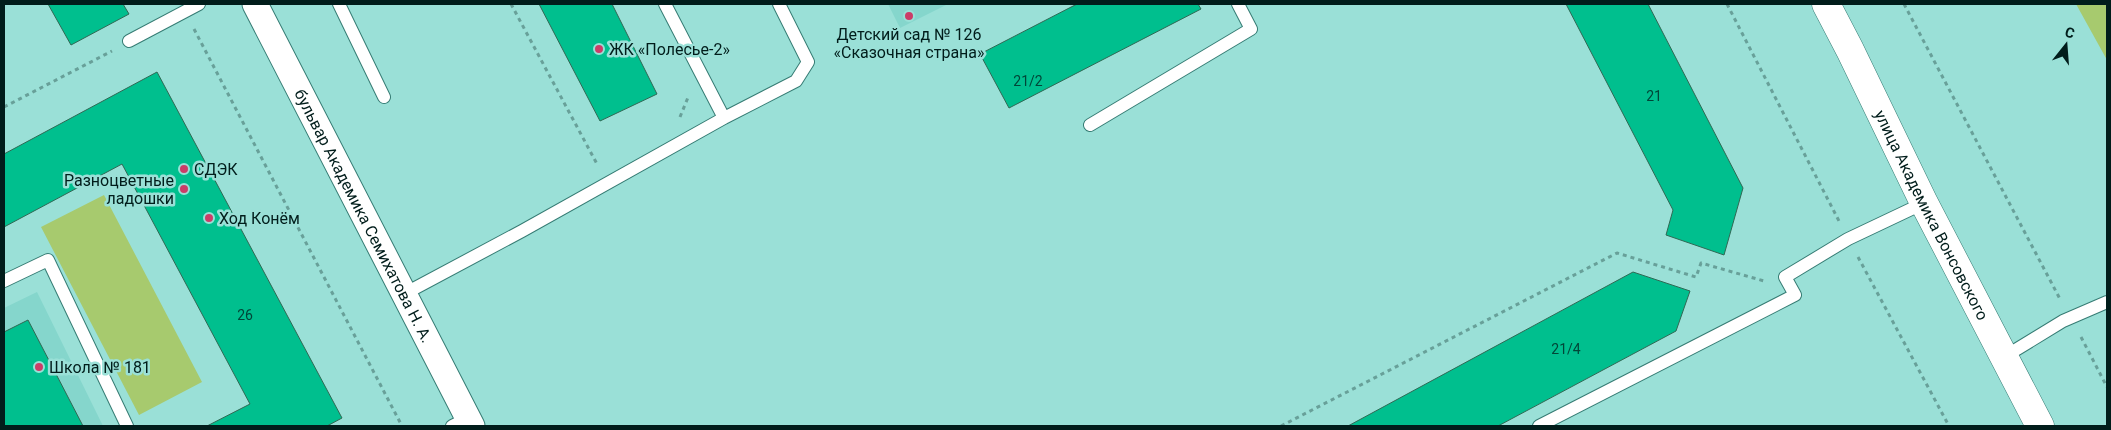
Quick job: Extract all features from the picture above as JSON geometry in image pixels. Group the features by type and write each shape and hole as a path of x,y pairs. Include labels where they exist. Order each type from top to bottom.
{"street":[{"name":"бульвар Академика Семихатова Н. А.","path":"255,4 404,294 464,423"},
{"name":"улица Академика Вонсовского","path":"1826,4 1924,202 2040,426"}],"lane":[{"path":"129,41 199,4"},
{"path":"339,4 384,97"},
{"path":"664,4 724,118"},
{"path":"404,294 556,213 724,118 796,81 808,62 780,4"},
{"path":"1090,125 1250,30 1238,4"},
{"path":"1539,426 1795,295 1785,277 1848,239 1924,202"},
{"path":"4,281 48,260 127,426"},
{"path":"2004,357 2070,318 2107,302"}],"path":[{"path":"512,4 598,166 606,162"},
{"path":"1727,4 1848,239 1948,426"},
{"path":"1904,4 2107,388"},
{"path":"185,12 402,426"},
{"path":"4,107 129,41"},
{"path":"678,120 691,90"},
{"path":"1281,426 1617,253 1696,277 1701,263 1772,284 1785,277"}],"shaded area":[{"name":"Детский сад № 126 «Сказочная страна»","path":"888,4 948,4 900,28"},
{"name":"Школа № 181","path":"37,292 103,426 4,426 4,308"}],"green space":[{"path":"2076,4 2107,4 2107,60"},
{"path":"104,195 202,382 139,415 41,227"}],"building":[{"path":"48,4 123,4 129,14 71,45"},
{"name":"ЖК «Полесье-2»","path":"539,4 612,4 657,94 600,121"},
{"path":"1077,4 1198,4 1201,9 1009,108 980,54"},
{"path":"1566,4 1648,4 1743,188 1724,255 1666,235 1673,210"},
{"path":"157,72 342,418 327,426 207,426 250,404 122,164 4,227 4,154"},
{"path":"1633,272 1690,291 1676,331 1498,426 1348,426"},
{"name":"Школа № 181","path":"28,320 83,426 4,426 4,332"}],"place":[{"name":"Детский сад № 126 «Сказочная страна»","path":"909,16"},
{"name":"ЖК «Полесье-2»","path":"599,49"},
{"name":"СДЭК","path":"184,169"},
{"name":"Разноцветные ладошки","path":"184,189"},
{"name":"Ход Конём","path":"209,218"},
{"name":"Школа № 181","path":"39,367"}]}
